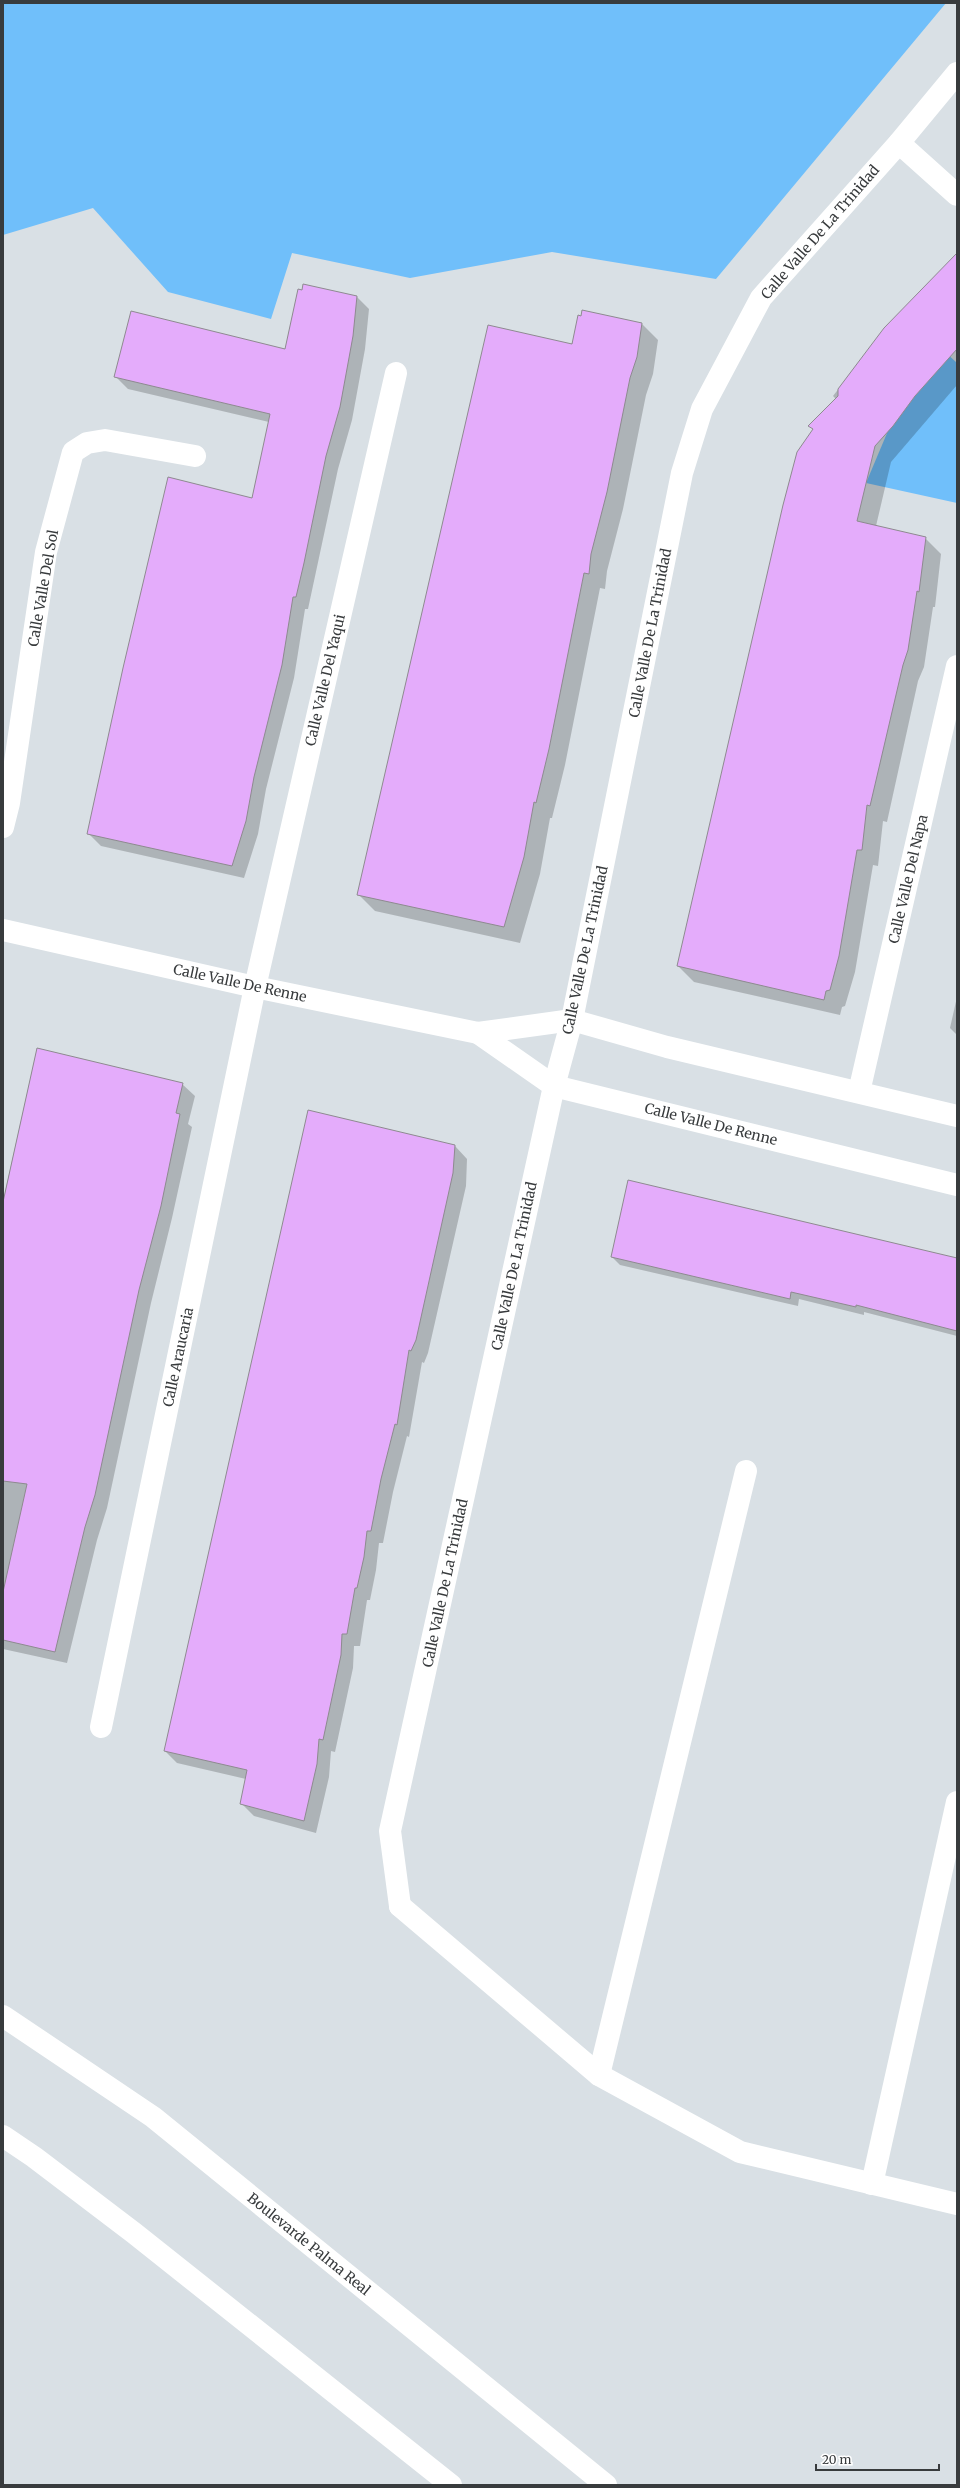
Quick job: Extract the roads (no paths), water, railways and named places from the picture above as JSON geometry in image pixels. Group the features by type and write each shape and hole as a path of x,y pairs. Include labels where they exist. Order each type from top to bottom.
{"street":[{"name":"Calle Valle De La Trinidad","path":"599,2075 400,1906 390,1831 554,1086 572,1020 682,473 702,410 761,298 899,143 957,73"},
{"path":"899,143 957,195"},
{"name":"Calle Valle Del Yaqui","path":"255,987 396,373"},
{"name":"Calle Valle Del Sol","path":"3,826 9,803 46,552 73,452 87,443 105,440 195,456"},
{"name":"Calle Valle Del Napa","path":"859,1092 957,666"},
{"name":"Calle Valle De Renne","path":"3,930 255,987 478,1033 572,1020 667,1047 957,1116"},
{"name":"Calle Araucaria","path":"101,1727 255,987"},
{"name":"Calle Valle De Renne","path":"478,1033 554,1086 957,1185"},
{"path":"746,1470 599,2075 740,2152 957,2204"},
{"path":"872,2184 957,1802"},
{"name":"Boulevarde Palma Real","path":"3,2016 153,2117 606,2485"},
{"path":"3,2136 34,2156 134,2233 451,2485"}]}
